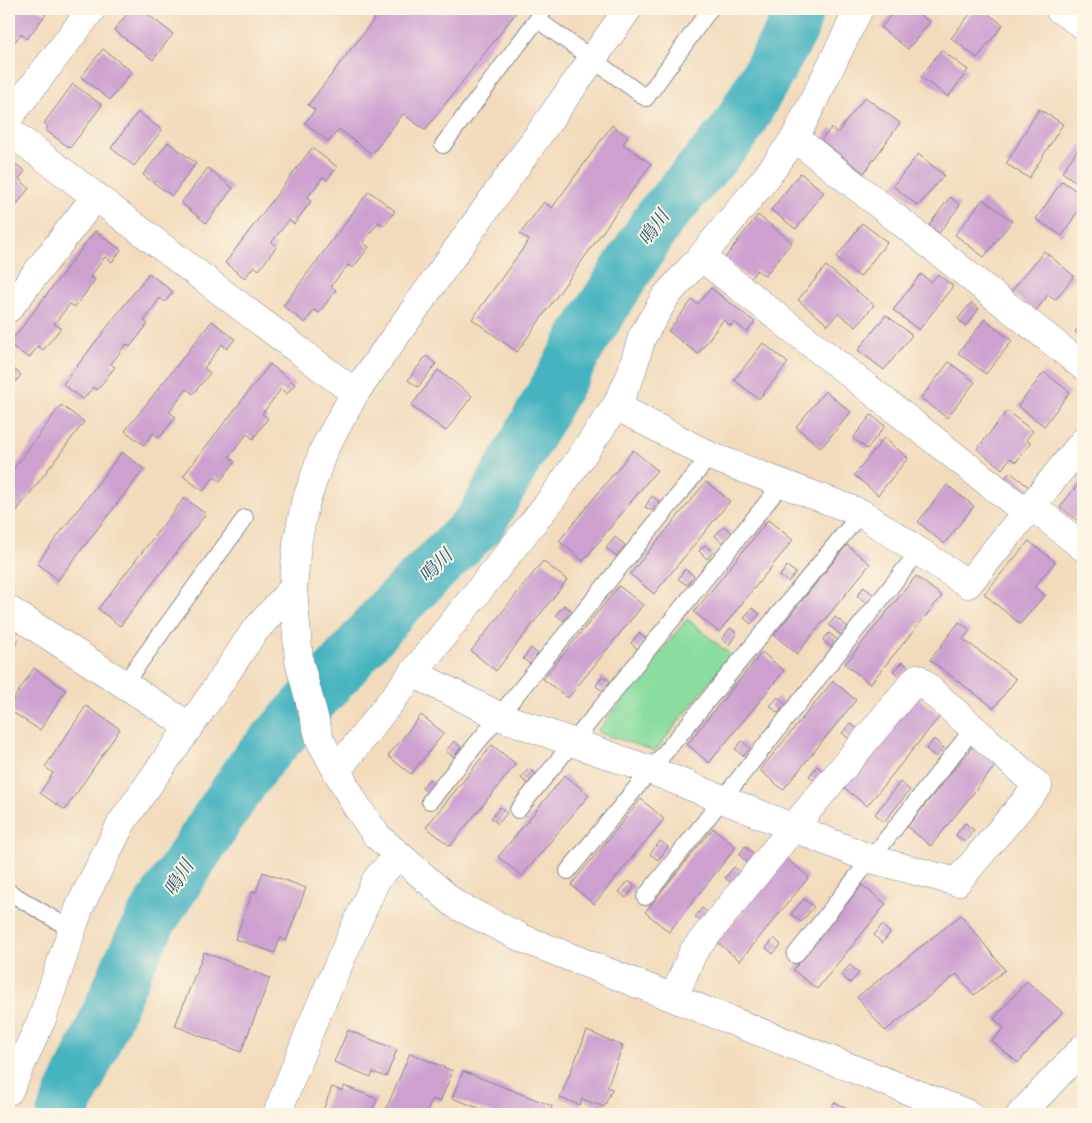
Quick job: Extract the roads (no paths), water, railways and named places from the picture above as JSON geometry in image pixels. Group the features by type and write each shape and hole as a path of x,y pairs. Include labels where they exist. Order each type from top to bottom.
{"street":[{"path":"9,117 92,9"},
{"path":"628,9 355,393 324,449 305,504 297,544 293,588 299,661 320,740 355,804 377,836 456,904 524,939 968,1114"},
{"path":"337,770 554,496 616,406 630,376 642,337 666,296 701,257 765,179 795,138 859,9"},
{"path":"1060,9 1083,25"},
{"path":"9,131 355,393"},
{"path":"795,138 1083,366"},
{"path":"9,308 96,196"},
{"path":"701,257 1029,509 1083,546"},
{"path":"616,406 710,456 861,513 968,584 1083,442"},
{"path":"9,1091 42,1019 80,906 122,822 253,632 293,588"},
{"path":"9,610 189,726"},
{"path":"413,673 499,716 650,770 793,828 871,859 957,882 1038,786 917,678 793,828 693,952 674,998"},
{"path":"277,1114 314,1020 376,880 398,855"},
{"path":"1021,1114 1083,1048"}],"lane":[{"path":"443,145 541,14 593,59 646,98 710,9"},
{"path":"430,801 710,456"},
{"path":"518,810 782,484"},
{"path":"568,871 861,513"},
{"path":"124,684 245,518"},
{"path":"645,897 919,552"},
{"path":"795,955 973,728"},
{"path":"9,892 72,930"}],"waterway":[{"name":"鳴川","path":"62,1114 130,961 150,922 217,819 255,763 393,608 480,523 583,339 660,217 735,131 792,30 798,9"}]}
